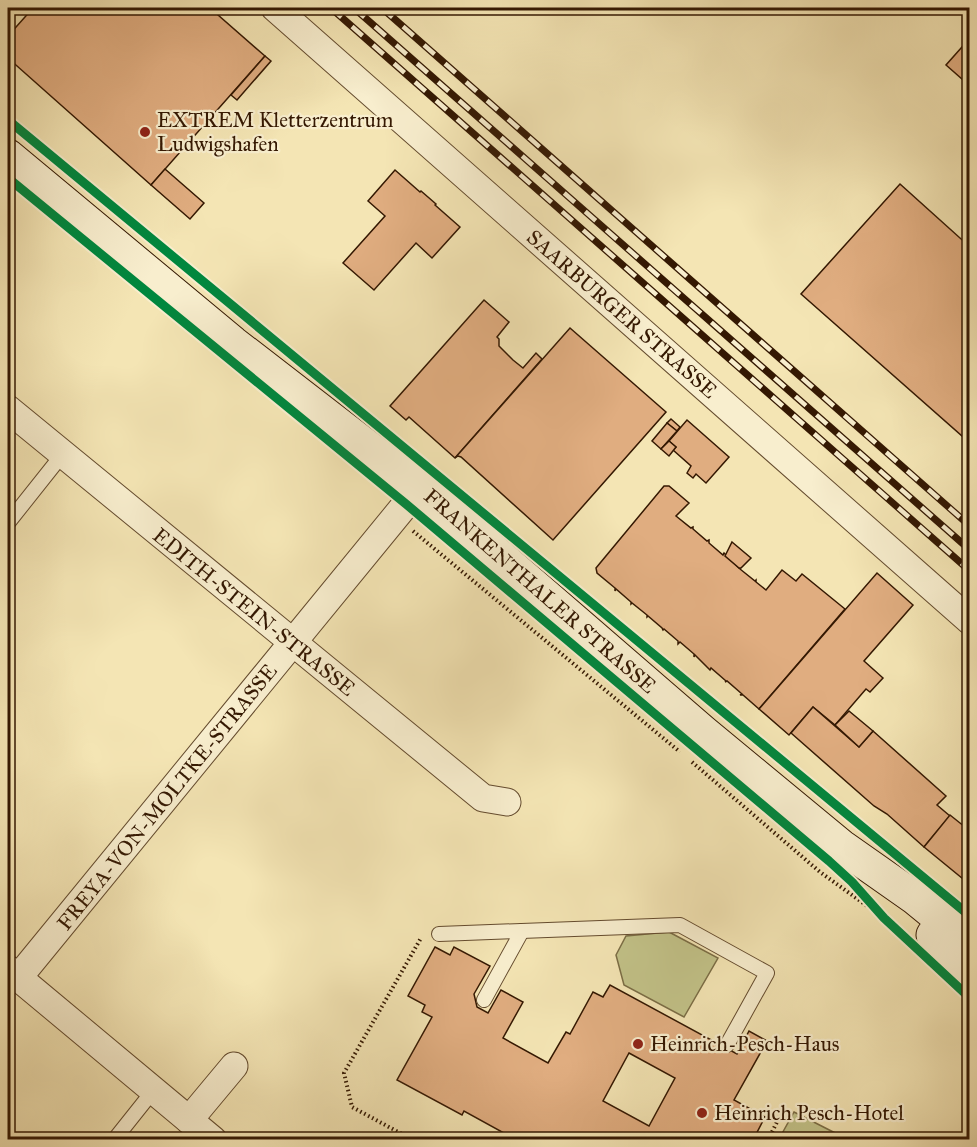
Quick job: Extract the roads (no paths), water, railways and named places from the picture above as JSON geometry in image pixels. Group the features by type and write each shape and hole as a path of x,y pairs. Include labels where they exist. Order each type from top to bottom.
{"street":[{"name":"SAARBURGER STRASSE","path":"275,8 969,621"},
{"name":"FRANKENTHALER STRASSE","path":"8,156 233,342 422,489 703,732 841,846 969,969"},
{"name":"EDITH-STEIN-STRASSE","path":"8,409 483,798 507,802"},
{"name":"FREYA-VON-MOLTKE-STRASSE","path":"13,974 293,642 406,504"},
{"name":"FRANKENTHALER STRASSE","path":"841,846 915,898 969,943"},
{"path":"13,974 213,1140"},
{"path":"189,1120 234,1066"}],"lane":[{"path":"8,523 62,455"},
{"path":"439,934 680,925 767,973 727,1045"},
{"path":"484,1000 522,931"},
{"path":"114,1140 153,1091"}],"railway":[{"path":"331,8 970,571"},
{"path":"354,8 970,550"},
{"path":"382,8 970,526"}],"place":[{"name":"EXTREM Kletterzentrum Ludwigshafen","path":"145,132"},
{"name":"Heinrich-Pesch-Haus","path":"638,1044"},
{"name":"Heinrich Pesch-Hotel","path":"702,1113"}]}
